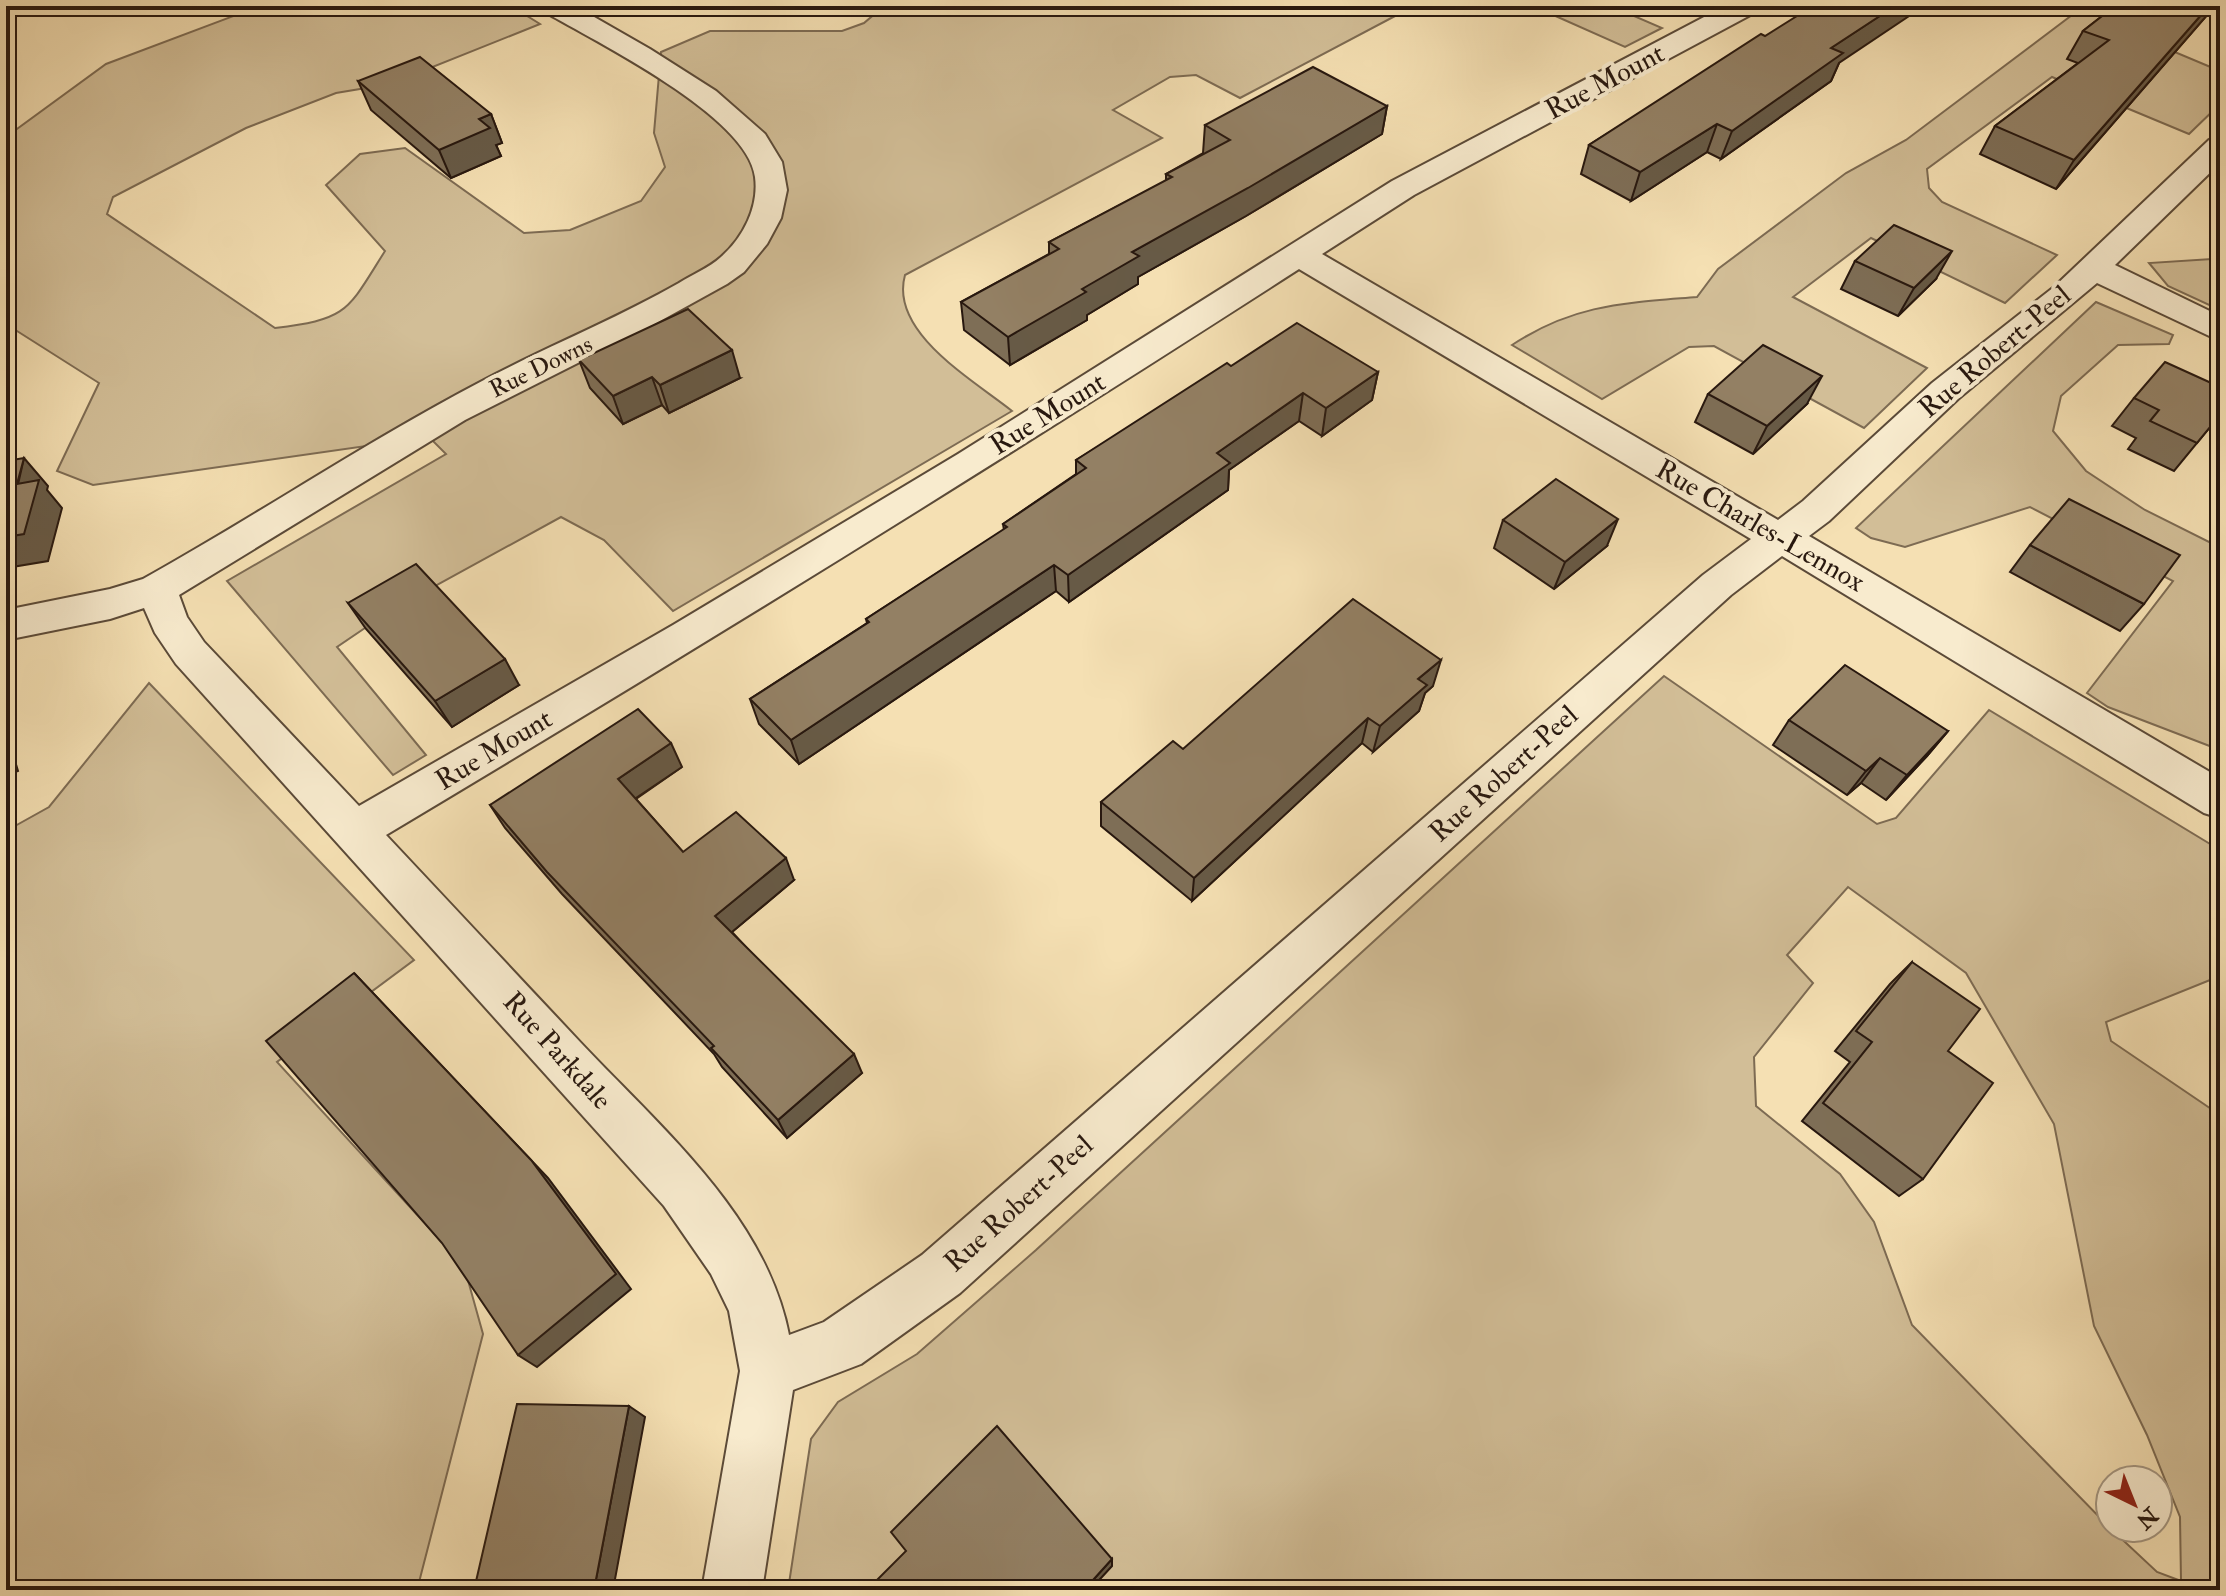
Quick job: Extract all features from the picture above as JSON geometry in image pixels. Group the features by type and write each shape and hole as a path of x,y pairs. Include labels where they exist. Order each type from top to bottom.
{"street":[{"name":"Rue Downs","path":"6,625 110,604 157,589 496,388 668,303 731,266 752,243 766,216 772,190 767,161 751,135 727,111 706,97 555,6"},
{"name":"Rue Mount","path":"355,831 687,636 957,471 1403,188 1746,6"},
{"name":"Rue Robert-Peel","path":"768,1371 841,1344 941,1274 1717,585 1816,511 1945,391 2066,294 2220,146"},
{"name":"Rue Charles-Lennox","path":"1298,254 1835,567 2220,800"},
{"path":"2092,267 2220,330"},
{"name":"Rue Parkdale","path":"157,589 169,622 190,653 682,1188 730,1255 756,1306 768,1371 732,1590"}],"shaded area":[{"path":"260,6 511,6 540,24 390,84 336,93 246,128 113,197 107,214 275,328 318,321 344,309 385,251 326,185 360,154 405,148 524,233 570,230 641,201 665,167 654,133 661,52 710,31 842,31 864,23 884,6 1414,6 1240,98 1196,75 1170,77 1113,110 1162,138 905,275 903,296 909,316 922,335 938,353 1012,411 673,611 604,540 561,517 393,609 337,647 426,755 393,775 227,581 446,454 429,437 93,485 57,471 99,383 6,324 6,137 106,64"},
{"path":"1533,6 1611,6 1662,28 1625,47"},
{"path":"2084,6 2155,6 2127,32 2220,71 2220,104 2189,134 2052,77 1927,169 1929,188 1942,202 2057,255 2005,303 1871,238 1793,297 1927,368 1864,428 1714,346 1689,347 1602,399 1512,345 1535,331 1579,313 1623,304 1697,297 1718,269 1846,173 1906,140"},
{"path":"2212,259 2220,263 2220,310 2168,286 2149,263"},
{"path":"2096,302 2173,335 2169,344 2118,345 2061,396 2053,431 2086,471 2145,510 2215,545 2220,539 2220,750 2108,707 2087,693 2173,581 2030,507 1905,547 1871,538 1856,528"},
{"path":"1664,676 1877,824 1896,818 1989,710 2220,850 2220,976 2106,1022 2111,1041 2220,1115 2220,1590 788,1590 811,1439 838,1402 917,1354 1036,1250","holes":["1848,887 1966,973 2054,1124 2094,1326 2159,1464 2174,1464 2174,1502 2180,1517 2181,1581 2157,1572 2127,1544 2094,1544 2094,1512 1912,1325 1874,1222 1840,1174 1756,1106 1754,1057 1813,983 1787,955"]},
{"path":"149,683 414,960 277,1062 464,1266 483,1334 417,1590 6,1590 6,831 49,807"}],"building":[{"path":"1813,6 1895,6 1831,48 1843,53 1732,131 1717,124 1640,172 1589,145 1761,34 1765,36"},
{"path":"2115,6 2209,6 2074,160 1995,126 2109,40 2083,31"},
{"path":"420,57 491,114 479,119 490,128 439,150 358,81"},
{"path":"1313,67 1387,106 1132,252 1139,256 1082,289 1086,292 1008,337 961,302 1059,249 1049,242 1172,177 1166,174 1230,140 1205,125"},
{"path":"1894,225 1952,251 1914,288 1855,261"},
{"path":"688,309 732,350 660,385 652,377 613,396 579,360"},
{"path":"1297,323 1378,372 1326,408 1303,393 1217,453 1230,463 1068,575 1054,565 791,740 750,699 1007,527 1003,524 1086,468 1076,460 1227,363 1231,366"},
{"path":"1763,345 1822,376 1767,426 1708,394"},
{"path":"2165,362 2220,387 2220,415 2197,443 2150,421 2159,410 2134,398"},
{"path":"24,458 17,484 39,480 24,534 6,537 6,461"},
{"path":"1556,479 1618,519 1565,562 1503,520"},
{"path":"2069,499 2180,555 2144,604 2030,545"},
{"path":"416,564 505,659 435,701 348,603"},
{"path":"1353,599 1441,660 1418,679 1427,685 1380,726 1368,718 1194,878 1101,802 1173,741 1183,749"},
{"path":"1845,665 1948,731 1907,775 1880,758 1866,771 1789,720"},
{"path":"638,709 671,743 618,779 683,852 736,812 786,858 715,916 854,1054 778,1120 711,1048 714,1046 547,872 490,805"},
{"path":"1912,962 1980,1009 1948,1051 1993,1083 1923,1179 1823,1103 1872,1042 1856,1031"},
{"path":"354,973 531,1160 616,1274 518,1355 442,1243 266,1041"},
{"path":"517,1404 629,1406 594,1590 474,1590"},
{"path":"997,1426 1112,1559 1084,1590 867,1590 906,1551 891,1532"}]}
